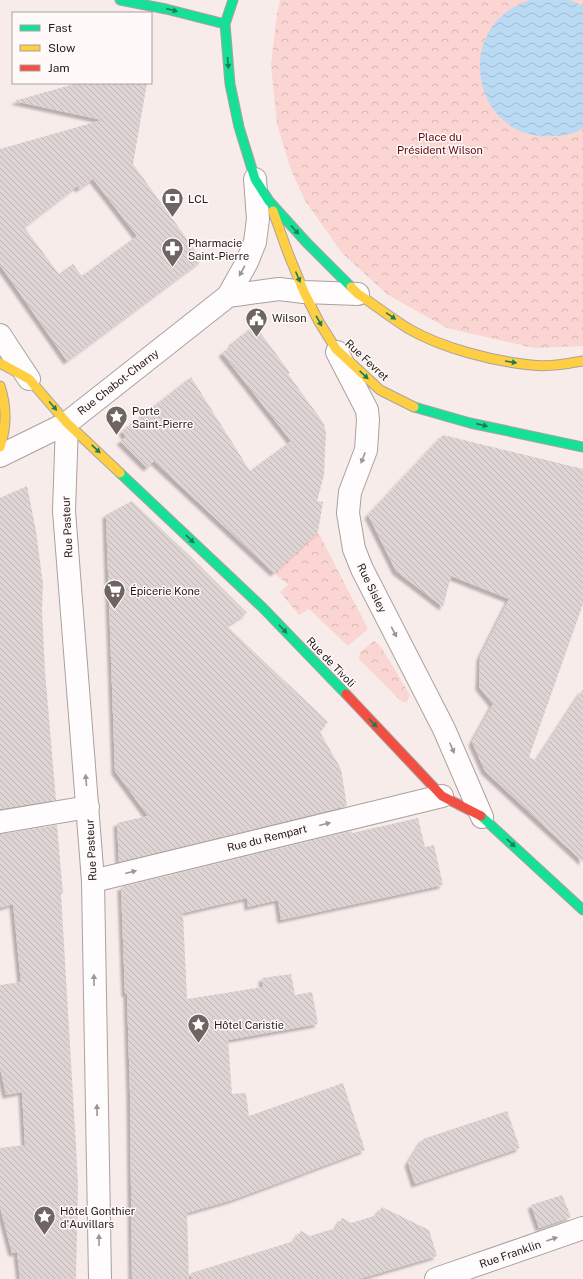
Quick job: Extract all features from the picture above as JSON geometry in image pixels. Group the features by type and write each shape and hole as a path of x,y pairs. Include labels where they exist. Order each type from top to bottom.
{"main road":[{"path":"120,0 166,9 225,24"},
{"path":"233,0 225,24 230,84 239,127 255,179 269,201 307,243 358,294 409,329 447,346 484,357 532,365 556,365 583,361"},
{"name":"Rue Fevret","path":"269,201 304,292 319,322 336,349 380,390 412,406 470,423 583,447"},
{"name":"Rue de Tivoli","path":"0,363 29,379 67,422 263,608 442,796 482,817 583,910"},
{"path":"0,386 7,417 4,437 0,447"}],"street":[{"name":"Rue Chabot-Charny","path":"0,456 67,422 228,296 247,262 254,242 258,219 255,179"},
{"path":"228,296 279,289 304,292 358,294"},
{"path":"0,334 29,379"},
{"name":"Rue Sisley","path":"336,349 367,410 368,420 366,450 350,492 348,513 354,549 365,576 444,729 482,817"},
{"name":"Rue Pasteur","path":"67,422 64,511 93,881 100,1279"},
{"name":"Rue du Rempart","path":"93,881 442,796"},
{"path":"0,822 88,807"},
{"path":"0,818 62,808"},
{"name":"Rue Franklin","path":"436,1279 583,1228"}],"green space":[{"name":"Place du Président Wilson","path":"280,0 583,0 583,346 534,348 447,328 388,295 342,253 304,199 290,167 277,124 271,65"},
{"path":"318,532 368,629 348,646 309,609 299,615 280,592 288,585 274,573"},
{"path":"374,641 381,647 410,695 407,702 400,700 359,659 360,652"}],"water":[{"path":"530,0 570,0 583,6 583,128 573,133 554,136 526,133 505,121 489,103 481,80 481,56 488,33 504,14"}],"building":[{"path":"74,84 147,84 133,164 202,260 67,361 0,265 0,149 102,120 14,101","holes":["93,179 137,236 82,276 73,264 59,274 24,227 77,186 79,189"]},
{"path":"255,325 325,425 324,427 326,431 324,475 317,501 323,502 318,532 274,573 154,461 147,468 120,441 126,437 122,431 191,377 250,471 291,441 222,353"},
{"path":"443,435 583,469 583,604 529,757 536,761 583,689 583,862 485,771 472,742 493,704 479,687 480,657 509,599 451,576 443,607 396,571 368,515"},
{"path":"27,486 36,531 43,584 42,610 45,671 56,800 0,809 0,498"},
{"path":"132,501 247,613 227,626 328,722 320,732 341,769 347,806 119,862 117,823 148,816 115,771 106,515"},
{"path":"418,818 425,847 434,845 443,885 281,920 278,900 248,907 247,898 183,913 187,999 263,987 262,978 291,974 295,995 312,992 318,1024 228,1040 232,1094 246,1093 249,1116 343,1083 365,1150 232,1200 187,1213 189,1279 132,1279 130,1092 127,994 125,993 121,887 351,831 352,833"},
{"path":"57,825 63,894 61,894 78,1185 76,1279 20,1279 17,1252 12,1253 0,1207 0,1148 25,1145 22,1092 6,1095 0,1068 0,985 21,982 13,904 0,908 0,834"},
{"path":"507,1111 520,1148 415,1184 408,1163 423,1139"},
{"path":"562,1195 571,1217 539,1228 531,1205"},
{"path":"382,1207 429,1230 437,1256 359,1279 192,1279 191,1273 294,1241 301,1231 310,1236 336,1228 342,1218 351,1223 377,1215"}],"traffic: fast":[{"path":"120,0 166,9 225,24"},
{"path":"233,0 225,24 230,84 239,127 255,179 269,201 307,243 351,287"},
{"path":"414,407 470,423 583,447"},
{"path":"120,473 263,608 346,694"},
{"path":"481,816 583,910"}],"traffic: slow":[{"path":"273,211 304,292 319,322 336,349 380,390 414,407"},
{"path":"351,287 358,294 409,329 452,348 484,357 538,366 583,361"},
{"path":"0,363 29,379 67,423 120,473"},
{"path":"0,386 5,409 4,432 0,447"}],"traffic: jam":[{"path":"346,694 442,796 481,816"}],"place":[{"name":"LCL","path":"172,218"},
{"name":"Pharmacie Saint-Pierre","path":"172,268"},
{"name":"Wilson","path":"257,338"},
{"name":"Porte Saint-Pierre","path":"117,436"},
{"name":"Épicerie Kone","path":"115,610"},
{"name":"Hôtel Caristie","path":"198,1044"},
{"name":"Hôtel Gonthier d'Auvillars","path":"45,1236"}]}
